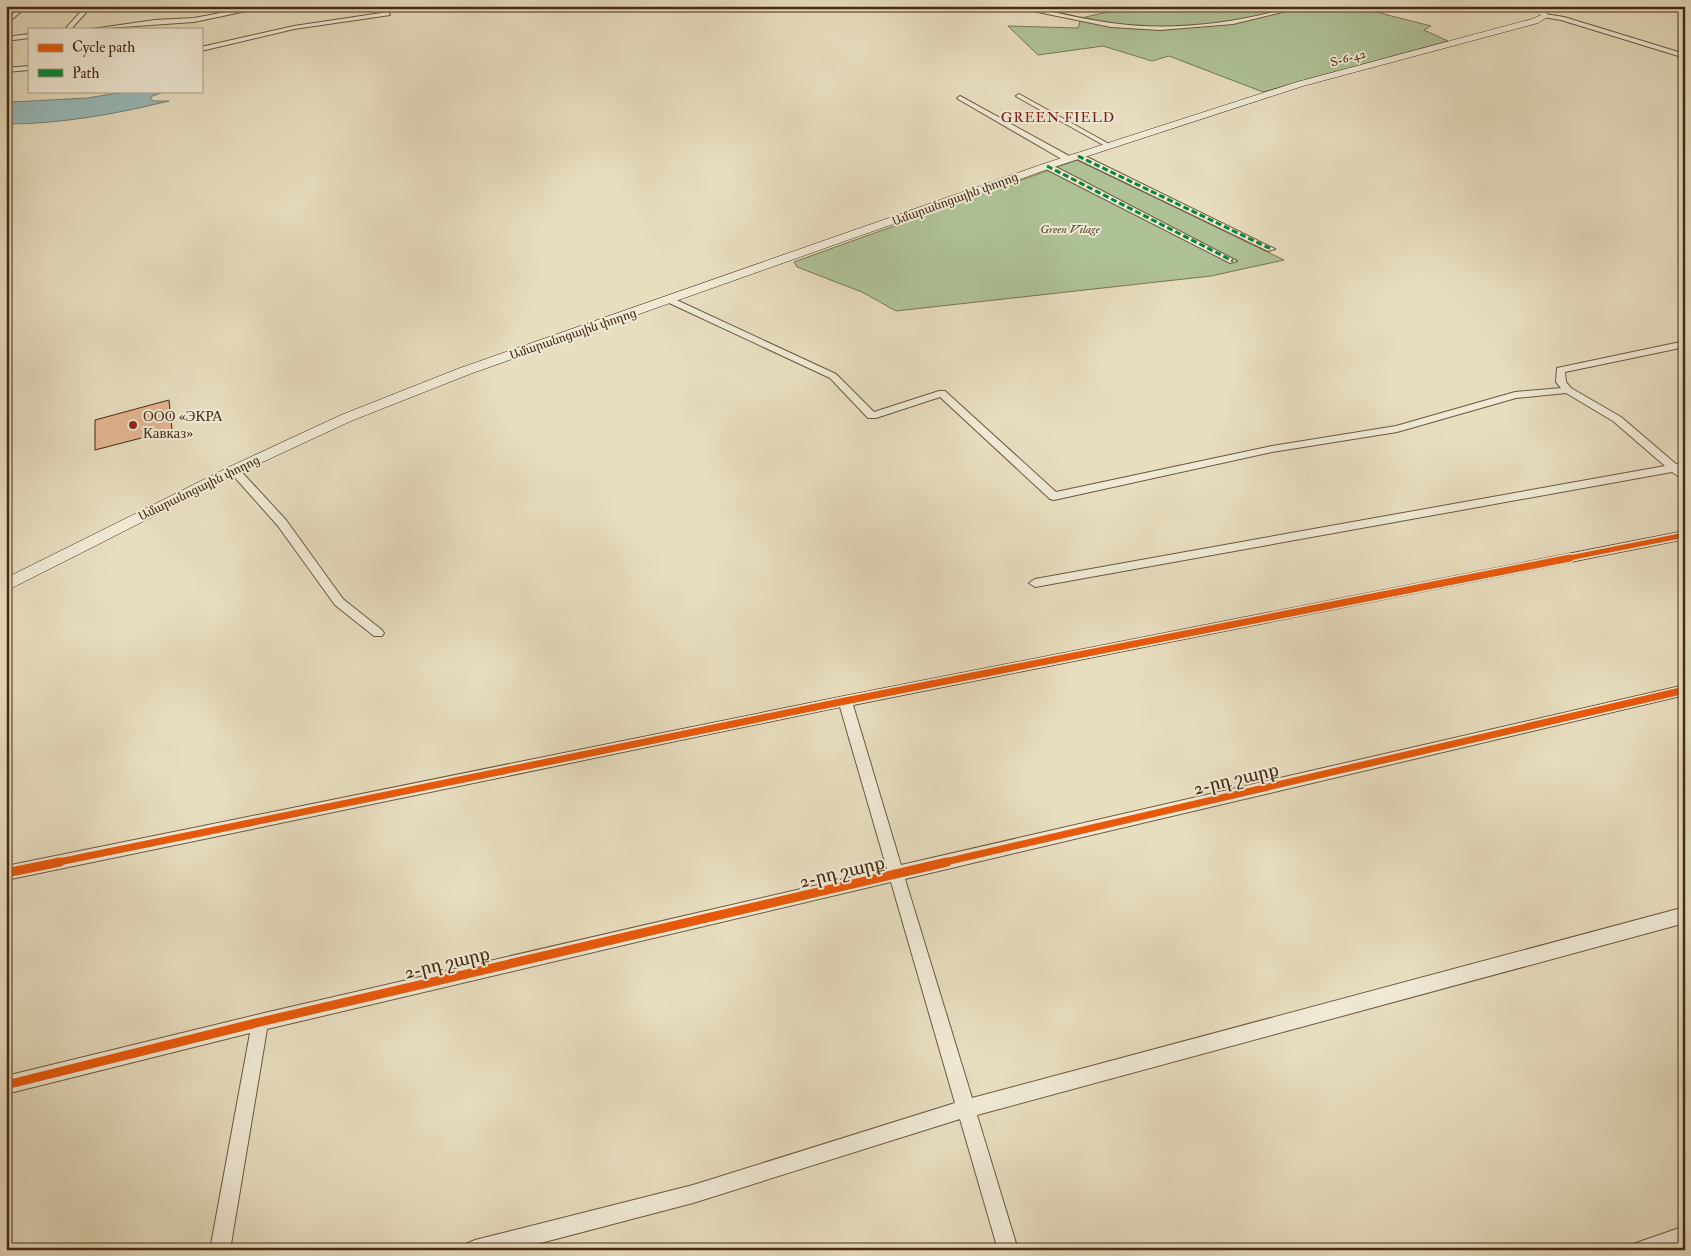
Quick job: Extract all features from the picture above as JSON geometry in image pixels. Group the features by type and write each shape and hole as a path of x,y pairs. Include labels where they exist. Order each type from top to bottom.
{"main road":[{"path":"1530,6 1545,16"},
{"name":"Տ-6-42","path":"1159,130 1300,84 1535,21 1545,16"},
{"name":"Ամարանոցային փողոց","path":"6,585 234,470 346,418 465,371 1047,166 1159,130"}],"street":[{"path":"6,23 24,6"},
{"path":"69,28 89,6"},
{"path":"209,18 219,6"},
{"path":"106,28 209,18 267,6"},
{"path":"1025,8 1113,25 1188,28 1258,18 1304,6"},
{"path":"202,49 260,34 301,28 333,20 388,14"},
{"path":"1545,16 1562,18 1685,56"},
{"path":"6,39 28,36"},
{"path":"6,70 28,68"},
{"path":"1020,96 1110,146"},
{"path":"960,98 1073,158 1271,249"},
{"path":"1047,166 1233,261"},
{"path":"670,300 833,376 872,416 942,393 1054,496 1272,449 1397,429 1515,395 1568,390"},
{"path":"1685,344 1560,370 1561,382 1568,390 1617,419 1680,467 1685,477"},
{"path":"1035,583 1680,467"},
{"path":"234,470 282,523 339,602 378,633"},
{"path":"6,873 845,701 1685,535"},
{"name":"2-րդ շարք","path":"6,1085 260,1022 1685,690"},
{"path":"845,701 895,875 1008,1250"},
{"path":"475,1250 693,1194 965,1109 1685,915"},
{"path":"220,1250 260,1022"},
{"path":"1643,1250 1685,1236"}],"green space":[{"path":"1135,6 1352,6 1431,26 1424,30 1448,41 1263,92 1169,56 1152,61 1103,46 1038,55 1008,26 1078,28 1081,18"},
{"name":"Green Vilage","path":"1077,160 1284,260 1211,276 896,311 862,292 797,267 794,262"}],"water":[{"path":"125,92 164,92 150,97 153,101 169,101 88,117 27,124 6,124 6,100 12,102 87,98"}],"building":[{"name":"ООО «ЭКРА Кавказ»","path":"169,400 172,430 95,450 95,420"}],"marked path":[{"path":"1078,156 1271,249"},
{"path":"1047,166 1233,261"}],"cycle path":[{"path":"6,873 845,701 1685,535"},
{"path":"6,1085 260,1022 1685,690"}],"place":[{"name":"ООО «ЭКРА Кавказ»","path":"133,425"}],"district":[{"name":"GREEN FIELD","path":"1058,117"}]}
